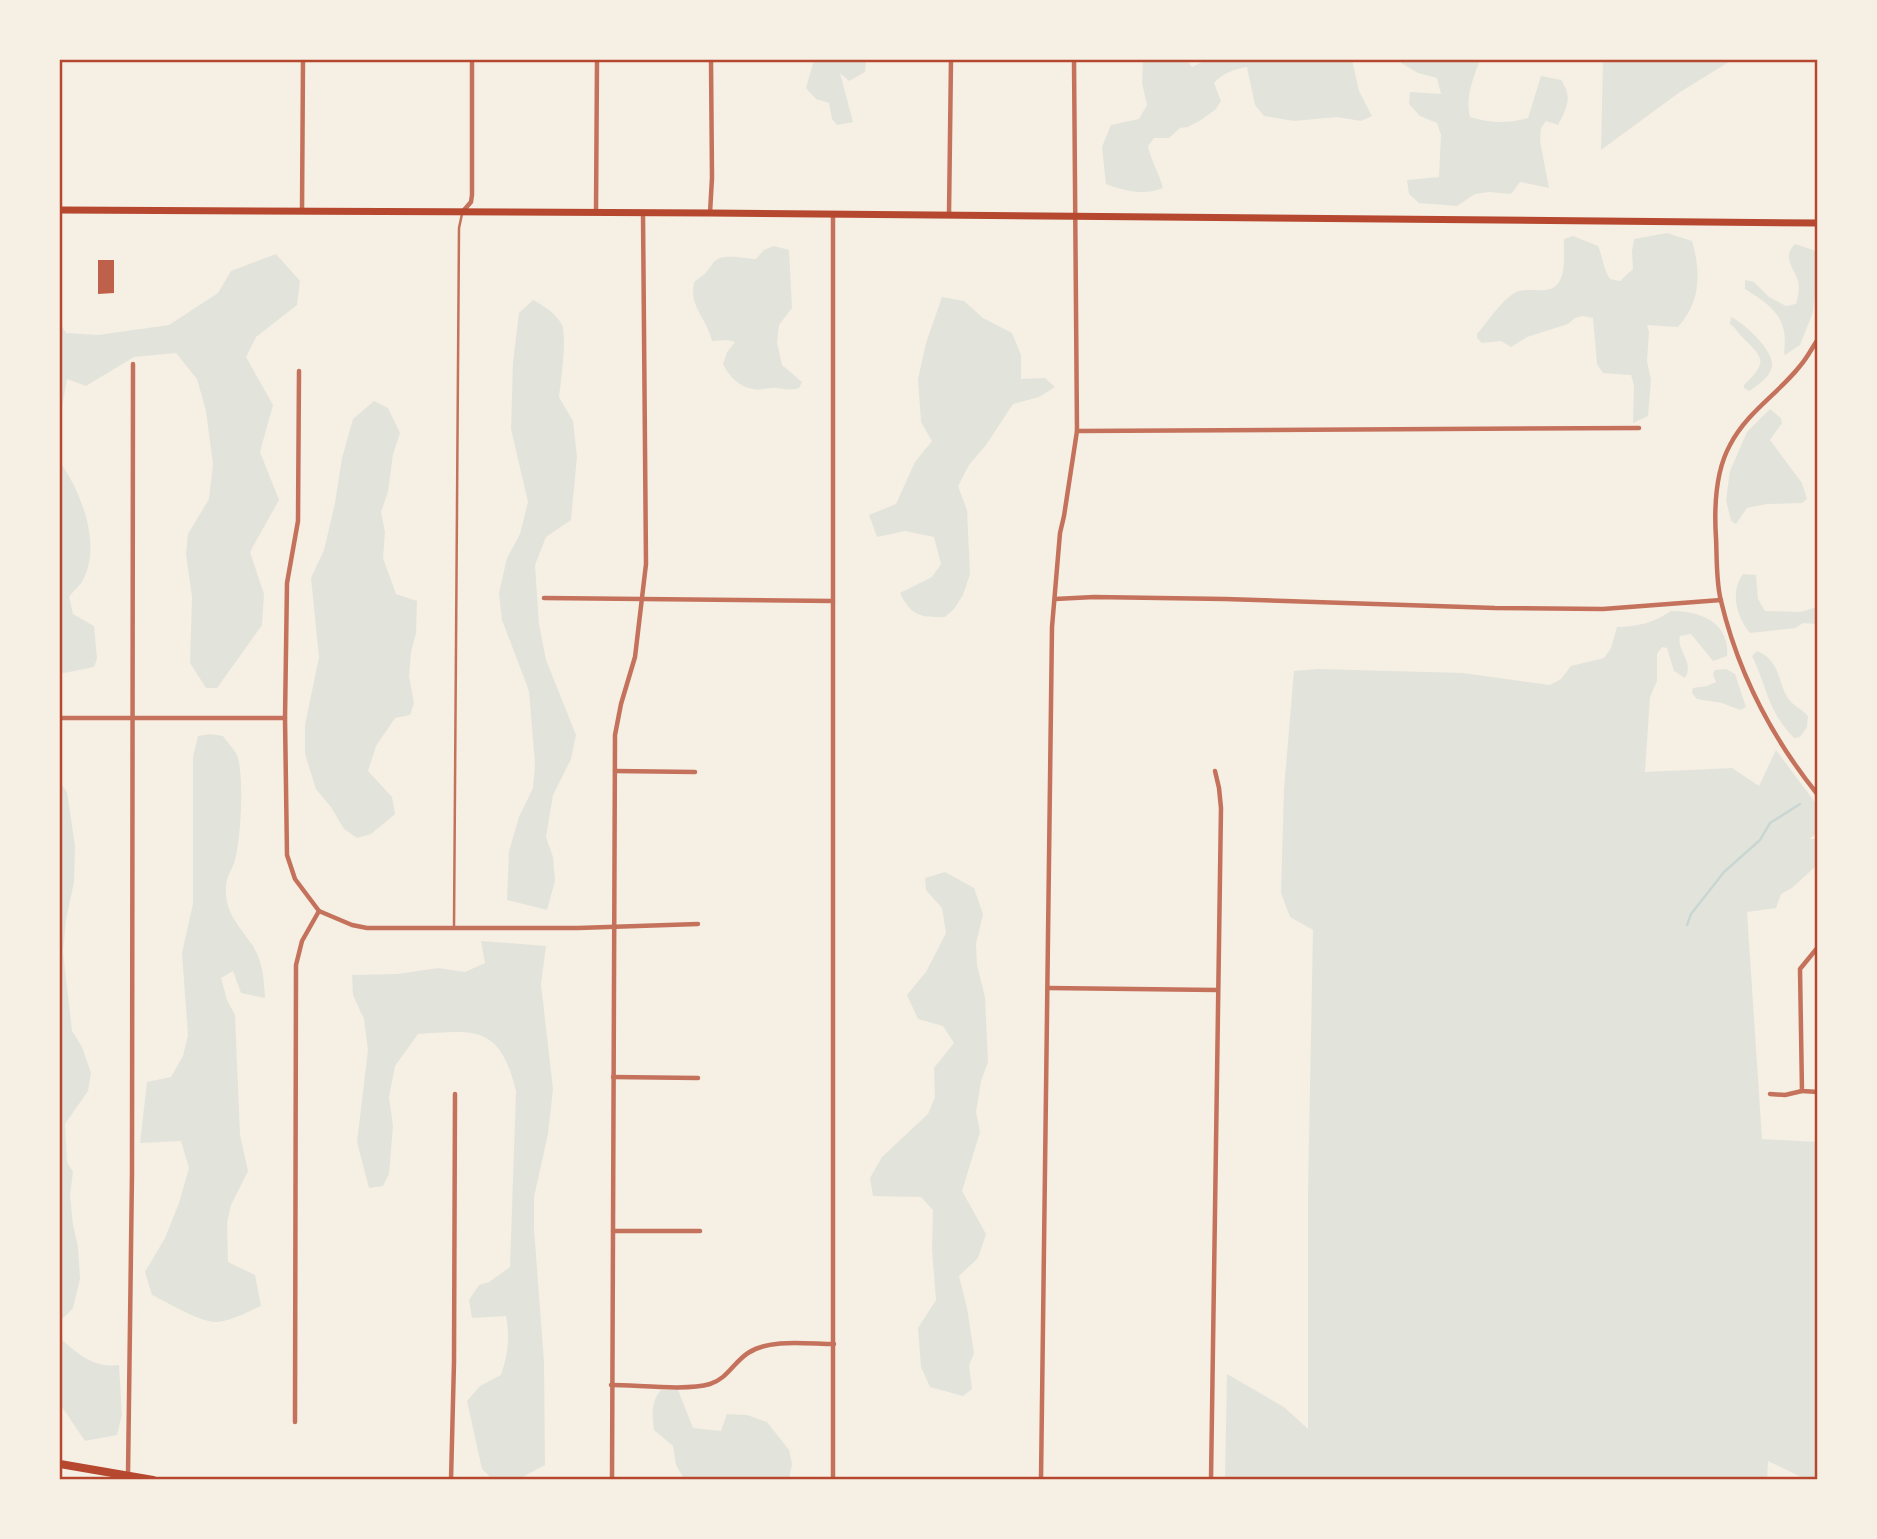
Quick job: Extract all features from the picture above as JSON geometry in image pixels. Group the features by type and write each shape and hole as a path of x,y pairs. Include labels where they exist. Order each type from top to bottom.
{"main road":[{"path":"60,210 1818,222"},
{"path":"60,1464 124,1477 153,1479"}],"street":[{"path":"302,211 303,60"},
{"path":"463,212 471,202 472,195 472,60"},
{"path":"596,212 597,60"},
{"path":"710,213 711,60"},
{"path":"949,215 951,60"},
{"path":"1041,1479 1052,627 1060,533 1077,431 1074,60"},
{"path":"612,1479 615,771 617,719 635,657 646,564 643,213"},
{"path":"833,214 833,1479"},
{"path":"1818,339 1799,368 1742,426 1725,456 1718,478 1715,522 1721,600 1741,663 1780,744 1818,794"},
{"path":"124,1477 132,1173 133,364"},
{"path":"299,371 298,521 287,583 285,718 287,855 295,879 319,911 360,927 578,928 698,924"},
{"path":"1077,431 1639,428"},
{"path":"544,598 833,601"},
{"path":"1055,599 1225,599 1603,609 1721,600"},
{"path":"60,718 285,718"},
{"path":"615,771 695,772"},
{"path":"1211,1479 1221,808 1215,771"},
{"path":"295,1422 296,965 302,941 319,911"},
{"path":"1802,1091 1801,969 1818,947"},
{"path":"1048,988 1217,990"},
{"path":"613,1077 698,1078"},
{"path":"1770,1094 1818,1092"},
{"path":"451,1479 455,1094"},
{"path":"613,1231 700,1231"},
{"path":"611,1385 700,1386 719,1380 742,1357 759,1347 778,1344 834,1345"}],"lane":[{"path":"454,927 459,228 463,212"}],"shaded area":[{"path":"814,60 866,60 865,72 849,81 840,73 853,122 837,125 832,119 829,103 816,99 806,88"},
{"path":"1143,60 1187,60 1192,67 1206,60 1352,60 1359,91 1372,116 1361,121 1337,117 1294,121 1264,116 1255,105 1247,67 1238,69 1225,74 1214,83 1221,101 1216,109 1188,127 1180,128 1169,138 1154,138 1148,146 1163,188 1149,192 1127,190 1106,184 1102,147 1111,125 1139,119 1147,105 1142,83"},
{"path":"1401,60 1480,60 1469,95 1470,117 1492,122 1528,118 1541,76 1561,80 1568,97 1564,113 1558,125 1546,121 1541,128 1540,141 1549,188 1520,182 1511,194 1475,194 1457,206 1419,203 1409,194 1407,180 1439,177 1441,135 1437,123 1420,116 1409,104 1410,92 1441,94 1437,78 1418,73 1401,63"},
{"path":"1603,60 1732,60 1680,92 1601,150"},
{"path":"1667,233 1692,241 1697,264 1697,286 1691,307 1678,327 1647,325 1647,361 1651,380 1648,416 1633,423 1634,385 1631,375 1603,373 1597,364 1593,318 1575,318 1568,324 1527,337 1511,347 1501,341 1482,343 1477,338 1477,334 1508,298 1522,290 1546,290 1558,283 1563,270 1564,239 1573,236 1598,246 1610,279 1620,281 1633,269 1634,239"},
{"path":"1795,244 1816,251 1818,265 1813,312 1800,345 1785,355 1781,322 1771,307 1745,289 1745,280 1754,282 1769,297 1786,306 1796,304 1799,284 1789,257"},
{"path":"774,246 789,250 792,308 779,325 777,342 782,365 802,382 799,388 793,389 748,388 731,377 725,368 723,364 727,352 735,342 712,341 696,306 694,282 717,260 727,257 756,259 764,250"},
{"path":"276,254 300,281 297,305 256,337 246,357 273,405 260,452 279,500 250,552 264,594 262,625 217,688 206,688 190,663 192,597 186,554 188,534 209,499 213,464 206,411 197,379 176,353 134,357 86,386 67,379 60,418 60,323 66,333 98,335 169,325 218,293 231,271"},
{"path":"942,297 964,301 983,318 1012,333 1021,355 1021,379 1045,378 1055,387 1039,397 1013,404 969,465 958,486 967,510 970,574 963,595 954,609 945,617 937,617 923,616 912,611 900,593 932,577 941,564 934,537 905,531 877,537 869,515 896,504 915,462 932,441 921,422 918,379 926,343"},
{"path":"533,300 553,313 562,325 564,349 559,397 573,421 577,457 571,520 546,537 535,565 539,624 546,660 576,735 571,759 553,795 546,837 553,857 555,881 547,910 507,900 509,851 519,817 533,788 535,764 529,691 502,620 499,593 507,558 520,534 528,502 511,429 513,362 519,313"},
{"path":"1731,317 1758,338 1772,361 1768,375 1749,391 1744,385 1757,370 1760,360 1755,350 1730,324"},
{"path":"374,401 388,408 400,433 393,454 388,492 381,512 385,532 383,558 396,594 417,601 416,633 409,676 414,703 410,715 395,718 376,746 368,771 392,797 395,814 371,834 357,838 344,829 316,789 305,754 305,725 319,657 311,578 324,550 342,458 353,419"},
{"path":"1770,409 1781,418 1782,423 1770,440 1802,483 1807,499 1802,503 1767,504 1747,508 1736,524 1731,521 1726,500 1730,471 1747,432"},
{"path":"60,462 82,503 90,535 88,566 82,582 69,597 73,614 94,626 97,659 94,667 64,673 60,672"},
{"path":"1743,574 1756,575 1758,599 1765,611 1800,612 1817,607 1817,624 1803,623 1795,628 1750,633 1736,604 1737,588"},
{"path":"1671,611 1692,613 1711,621 1724,635 1727,656 1713,661 1691,634 1680,636 1680,647 1688,667 1685,678 1674,671 1667,648 1662,647 1657,654 1657,681 1650,697 1645,772 1732,768 1759,786 1776,750 1817,805 1817,833 1809,839 1817,839 1817,865 1792,888 1781,894 1776,908 1747,912 1762,1139 1817,1142 1817,1479 1805,1479 1768,1461 1767,1480 1225,1479 1227,1374 1284,1407 1308,1429 1308,1192 1313,930 1290,917 1281,893 1284,789 1294,671 1318,669 1463,673 1550,685 1561,679 1571,666 1604,658 1611,648 1617,627 1646,623"},
{"path":"1757,651 1771,661 1786,695 1808,716 1807,727 1800,737 1794,738 1773,708 1752,656"},
{"path":"1726,669 1735,674 1746,707 1740,710 1722,703 1697,699 1692,693 1693,688 1716,682 1713,674 1715,670"},
{"path":"198,736 223,736 238,758 241,781 240,824 226,895 230,911 259,958 265,998 241,993 233,971 221,978 227,1000 235,1015 240,1135 248,1171 231,1205 227,1223 228,1262 255,1275 261,1306 220,1322 191,1315 152,1295 145,1272 165,1238 189,1168 181,1141 140,1143 147,1082 171,1077 183,1056 188,1035 182,953 193,904 193,757"},
{"path":"60,782 67,792 75,846 74,882 63,952 72,1031 82,1047 91,1073 88,1091 65,1124 67,1162 73,1172 70,1195 80,1279 73,1308 60,1321"},
{"path":"945,872 974,888 983,914 976,944 977,965 985,997 988,1062 981,1081 976,1112 980,1132 962,1191 986,1234 978,1258 959,1276 974,1353 969,1366 972,1389 963,1396 930,1387 921,1367 918,1328 936,1300 932,1249 933,1210 921,1197 873,1196 870,1178 882,1157 928,1114 935,1097 934,1068 954,1043 943,1026 918,1019 907,995 926,972 946,933 942,908 926,890 925,878"},
{"path":"481,941 546,946 541,984 553,1089 548,1134 534,1197 544,1362 545,1465 519,1479 492,1479 482,1469 467,1401 480,1386 501,1375 508,1346 506,1316 472,1318 469,1300 479,1285 489,1282 510,1267 516,1091 510,1069 502,1054 483,1036 456,1032 418,1034 395,1066 389,1097 393,1126 389,1174 383,1186 369,1188 357,1142 368,1050 364,1019 353,995 352,975 397,974 438,968 465,972 485,963"},
{"path":"60,1321 61,1339 74,1350 94,1362 119,1365 122,1415 117,1435 85,1441 60,1404"},
{"path":"661,1390 678,1390 693,1428 721,1431 727,1414 747,1415 767,1422 789,1450 792,1464 789,1479 684,1479 676,1465 673,1446 654,1430 654,1404"}],"building":[{"path":"98,260 114,260 114,293 98,294"}],"waterway":[{"path":"1687,925 1691,914 1724,872 1760,840 1770,823 1800,804"}]}
